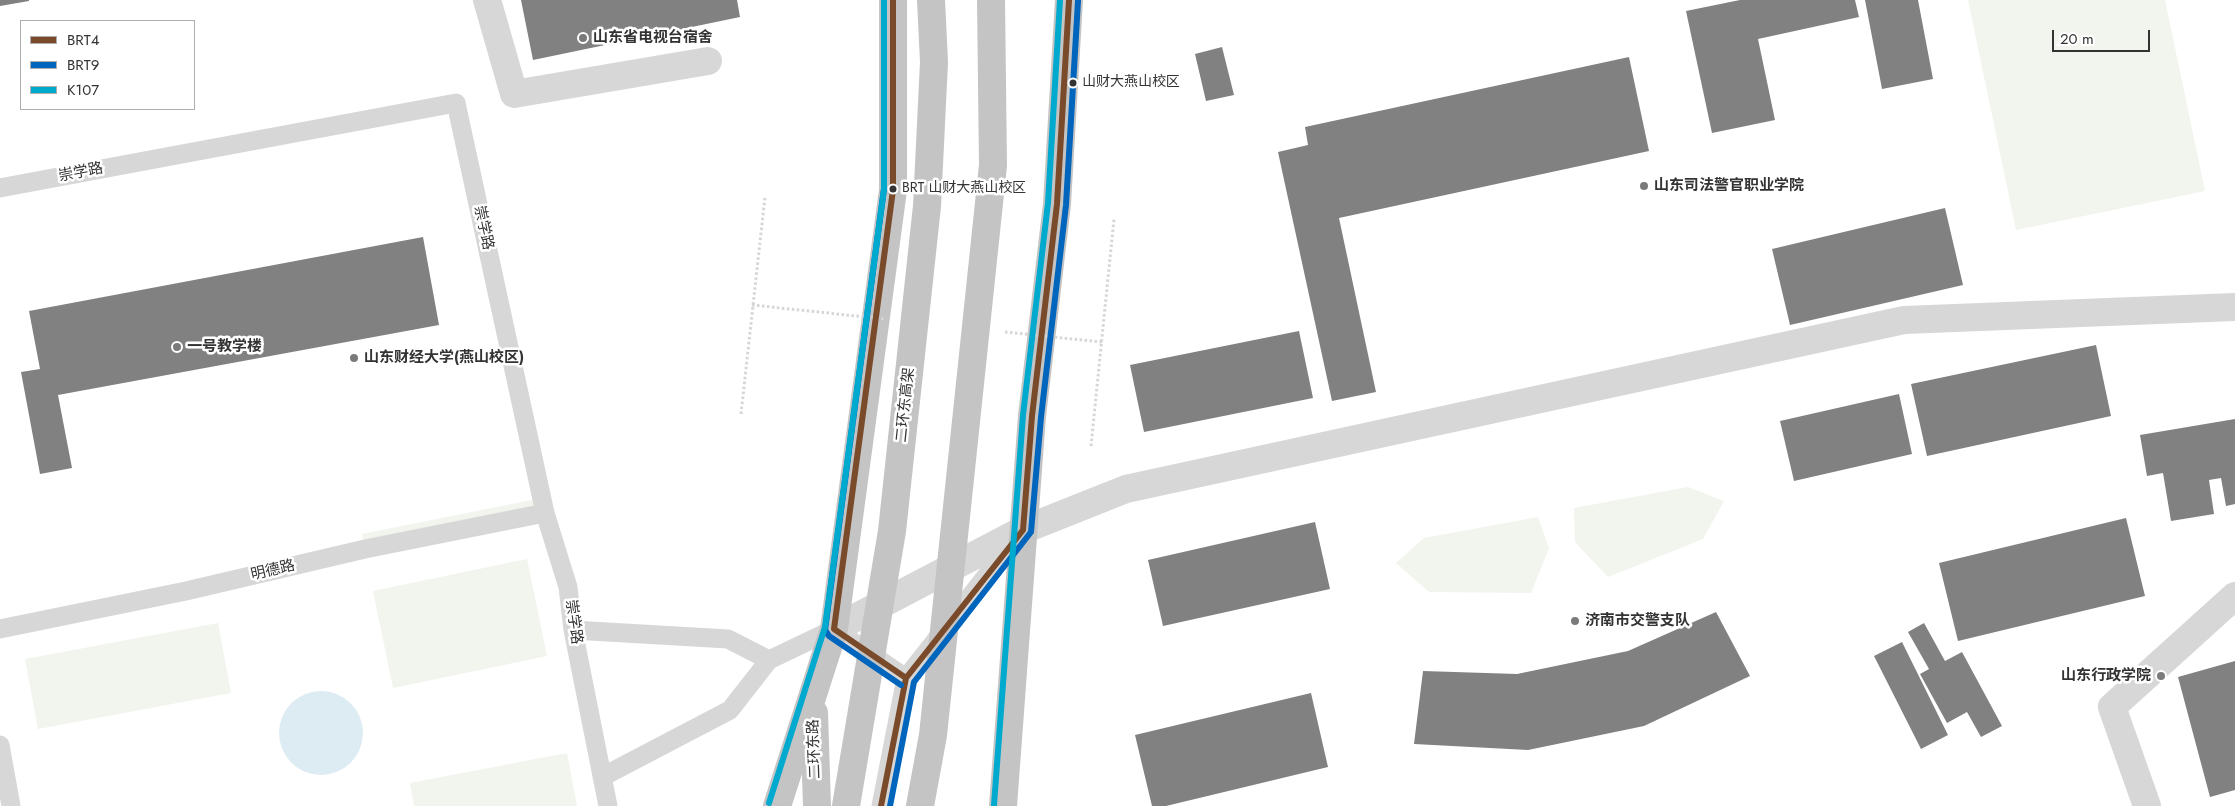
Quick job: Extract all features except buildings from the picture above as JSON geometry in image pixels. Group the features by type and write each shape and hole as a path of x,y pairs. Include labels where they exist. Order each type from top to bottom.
{"highway":[{"name":"二环东路","path":"777,806 834,629 894,190 893,0"},
{"name":"二环东高架","path":"846,806 892,531 926,216 934,62 931,0"},
{"path":"920,806 935,715 993,165 991,0"},
{"path":"1003,806 1032,416 1057,204 1069,0"},
{"name":"二环东路","path":"814,691 817,806"},
{"path":"795,806 814,691"}],"street":[{"path":"487,0 514,94 708,61"},
{"path":"834,629 1023,530 1126,489 1904,320 2235,307"},
{"path":"2147,806 2112,706 2235,596"}],"lane":[{"name":"崇学路","path":"0,188 456,103 545,513 568,587 573,630 608,806"},
{"name":"明德路","path":"0,628 186,592 365,549 545,513"},
{"path":"881,806 906,678 1023,530"},
{"path":"602,778 730,710 769,660 834,629 906,678"},
{"path":"573,630 728,638 769,660"},
{"path":"0,745 12,806"}],"path":[{"path":"742,414 765,197"},
{"path":"1091,446 1114,219"}],"shaded area":[{"path":"1968,0 2165,0 2205,191 2016,230"},
{"path":"1688,487 1724,501 1703,539 1608,577 1575,542 1574,508"},
{"path":"542,498 545,513 365,549 362,534"},
{"path":"1538,517 1549,548 1531,593 1429,592 1396,563 1424,538"},
{"path":"527,559 547,656 393,688 373,591"},
{"path":"218,623 231,693 38,729 25,659"},
{"path":"321,691 337,694 351,703 360,717 363,733 360,749 351,763 337,772 321,775 305,772 291,763 282,749 279,733 282,717 291,703 305,694"},
{"path":"567,753 577,806 414,806 410,783"}],"transit line":[{"name":"BRT9","path":"884,0 884,189 825,630 829,636 901,685"},
{"name":"K107","path":"769,803 825,627 884,189 884,0"},
{"name":"BRT4","path":"893,0 893,190 834,629 906,678"},
{"name":"K107","path":"994,805 1023,415 1048,203 1060,0"},
{"name":"BRT4","path":"881,806 906,678 1023,530 1032,416 1057,204 1069,0"},
{"name":"BRT9","path":"890,806 914,682 1031,532 1041,417 1066,205 1078,1"}],"place":[{"name":"山东省电视台宿舍","path":"583,38"},
{"name":"山财大燕山校区","path":"1073,83"},
{"name":"山东司法警官职业学院","path":"1644,186"},
{"name":"BRT 山财大燕山校区","path":"893,189"},
{"name":"一号教学楼","path":"177,347"},
{"name":"山东财经大学(燕山校区)","path":"354,358"},
{"name":"济南市交警支队","path":"1575,621"},
{"name":"山东行政学院","path":"2161,676"}]}
